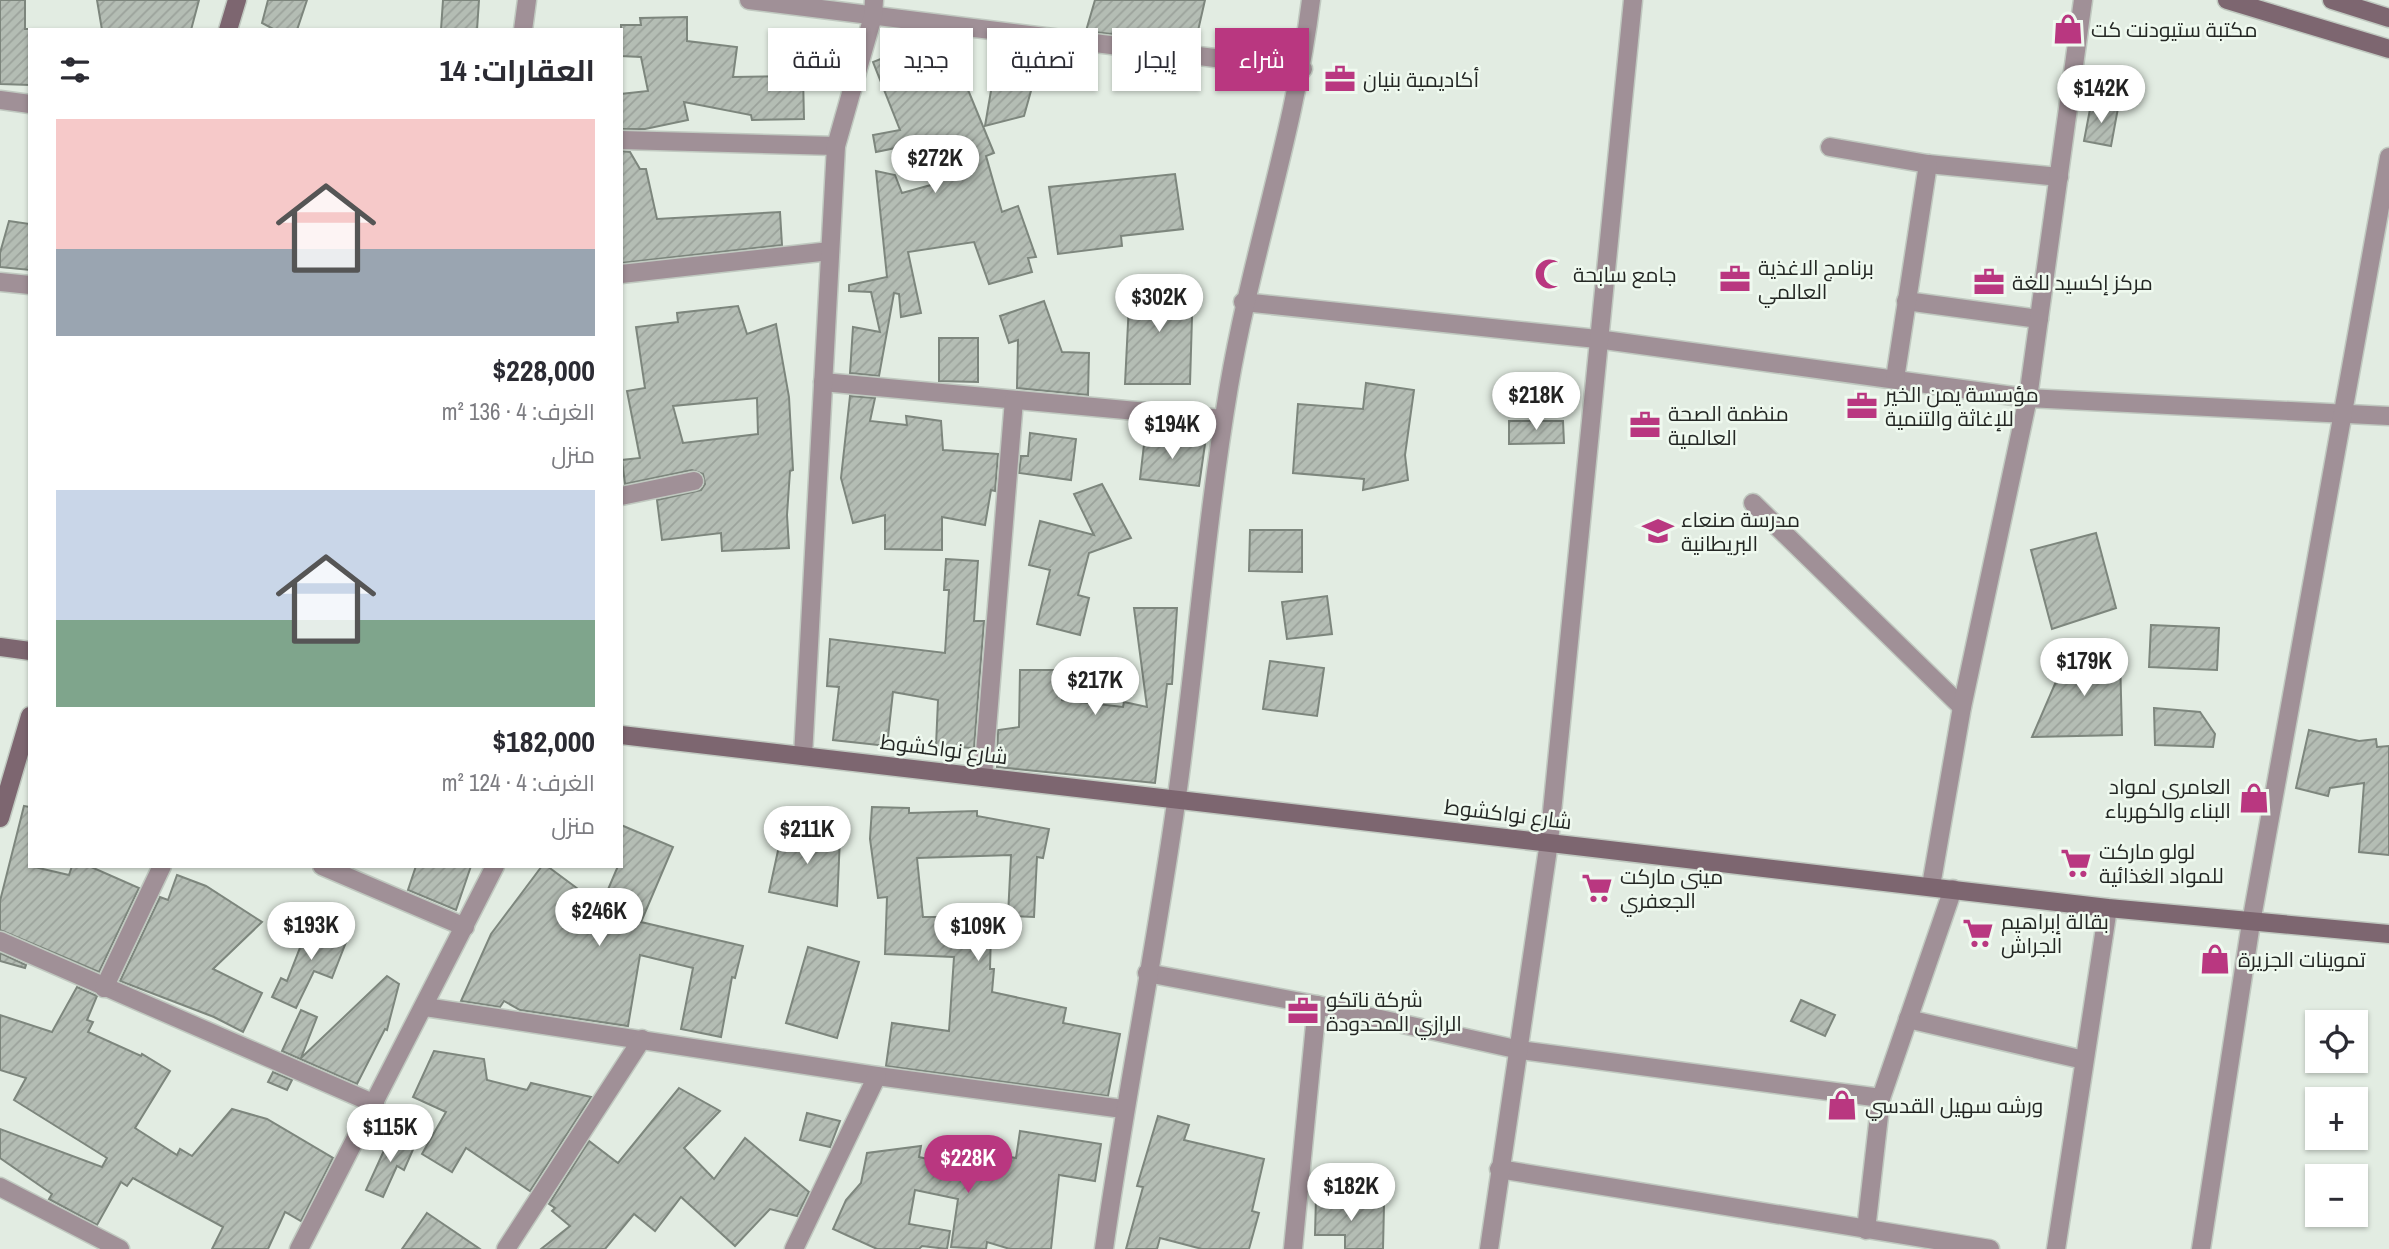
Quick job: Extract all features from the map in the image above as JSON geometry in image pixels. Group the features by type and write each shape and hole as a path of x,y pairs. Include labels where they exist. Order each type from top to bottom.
{"street":[{"path":"229,28 237,0"},
{"path":"523,28 527,0"},
{"path":"748,0 873,8 1215,57"},
{"path":"1308,28 1311,0"},
{"path":"1489,1249 1549,842 1597,339 1633,0"},
{"path":"1931,886 1962,706 2028,398 2083,0"},
{"path":"2227,0 2389,49"},
{"path":"2332,0 2389,18"},
{"path":"803,756 836,146 873,8"},
{"path":"1104,1249 1124,1109 1177,799 1223,419 1243,302 1297,91"},
{"path":"0,100 28,104"},
{"path":"623,140 836,146"},
{"path":"1830,147 1928,164 2059,177"},
{"path":"2201,1249 2251,923 2389,157"},
{"path":"1895,379 1928,164"},
{"path":"623,274 830,251"},
{"path":"0,282 28,285"},
{"path":"1906,301 2039,319"},
{"path":"1243,302 1597,339 2028,398 2389,416"},
{"path":"823,382 1223,419"},
{"path":"982,777 1014,400"},
{"path":"623,496 694,481"},
{"path":"1753,503 1962,706"},
{"path":"0,647 28,651"},
{"path":"0,818 28,723"},
{"name":"شارع نواكشوط","path":"623,735 2108,908 2389,934"},
{"path":"104,988 161,868"},
{"path":"327,868 465,927"},
{"path":"299,1249 494,868"},
{"path":"1866,1230 1881,1098 1953,889"},
{"path":"2056,1249 2108,908"},
{"path":"0,941 375,1104"},
{"path":"1147,973 1317,1005 1520,1050 1881,1098"},
{"path":"1293,1249 1317,1005"},
{"path":"425,1007 877,1076 1124,1109"},
{"path":"1908,1019 2084,1060"},
{"path":"506,1249 642,1039"},
{"path":"793,1249 877,1076"},
{"path":"1499,1169 1990,1249"},
{"path":"0,1186 120,1249"}],"building":[{"path":"0,0 25,0 28,85 0,84"},
{"path":"97,0 199,0 192,28 102,28"},
{"path":"268,0 307,0 298,28 271,28 262,23"},
{"path":"443,0 479,0 477,28 441,28"},
{"path":"1095,0 1205,0 1199,28 1112,28 1112,34 1098,32 1098,28 1087,28"},
{"path":"687,17 687,41 737,47 733,77 768,76 768,91 803,91 804,119 752,120 751,115 684,102 688,120 645,129 623,129 623,94 648,91 641,57 623,56 621,25 641,25 640,18"},
{"path":"880,59 880,80 873,62"},
{"path":"885,91 969,91 994,153 986,156 1002,212 1018,206 1036,257 1028,258 1032,272 989,284 974,242 908,252 921,313 901,317 899,294 894,293 879,376 850,373 853,327 880,332 871,292 849,291 849,285 887,277 876,171 895,175 902,193 938,183 920,143 876,152 873,135 900,130"},
{"path":"991,91 1031,91 1024,116 985,126"},
{"path":"2091,104 2118,108 2111,146 2084,141"},
{"path":"623,151 630,152 640,169 646,169 657,219 780,212 782,245 623,263"},
{"path":"1175,174 1183,229 1121,236 1122,246 1058,254 1049,187"},
{"path":"9,221 28,224 28,270 0,267 0,253"},
{"path":"1130,283 1193,284 1190,384 1125,384"},
{"path":"1044,301 1062,352 1089,353 1088,395 1017,388 1018,340 1009,343 1000,316"},
{"path":"738,306 747,334 776,324 789,397 793,470 790,471 787,515 789,548 722,551 721,533 662,540 657,500 701,490 705,484 703,474 692,470 625,484 623,460 640,458 627,391 645,388 636,327 678,322 677,313","holes":["757,398 758,434 683,443 673,406"]},
{"path":"939,338 978,338 978,382 939,381"},
{"path":"1366,383 1414,390 1405,455 1408,480 1363,490 1364,479 1293,473 1298,404 1363,409"},
{"path":"850,396 875,398 870,421 907,425 906,416 941,421 943,450 998,454 995,491 991,490 985,525 942,517 942,550 885,549 885,515 853,523 841,478"},
{"path":"1509,421 1563,421 1564,443 1509,444"},
{"path":"1030,433 1076,439 1071,480 1019,473 1021,456 1028,456"},
{"path":"1145,436 1205,444 1199,486 1140,479"},
{"path":"1102,484 1131,538 1089,553 1078,595 1089,598 1080,635 1037,624 1050,570 1029,565 1040,521 1094,535 1074,494"},
{"path":"1250,530 1302,530 1302,572 1249,571"},
{"path":"2096,533 2116,608 2052,629 2031,550"},
{"path":"946,559 978,561 974,621 984,621 974,748 936,746 938,700 893,692 887,746 833,740 839,687 827,686 830,639 945,653 949,590 944,590"},
{"path":"1327,596 1332,634 1287,639 1282,602"},
{"path":"1134,608 1177,608 1172,684 1167,684 1155,783 997,767 998,730 1019,727 1020,670 1062,670 1062,700 1123,707 1124,702 1147,707"},
{"path":"2151,625 2219,628 2217,670 2149,667"},
{"path":"2070,649 2120,656 2122,735 2032,737"},
{"path":"1270,661 1324,668 1317,716 1263,709"},
{"path":"2154,708 2200,712 2215,734 2213,747 2155,745"},
{"path":"2309,730 2359,741 2376,739 2377,747 2389,746 2389,855 2359,852 2364,783 2330,788 2328,796 2296,788"},
{"path":"24,806 28,807 28,868 69,875 71,868 94,868 139,888 99,972 0,930 0,901"},
{"path":"872,807 909,808 909,813 977,811 977,816 1049,829 1043,858 1037,857 1034,917 1008,916 1011,855 917,858 923,917 939,917 939,931 991,932 990,969 994,969 992,992 1066,1008 1063,1023 1120,1034 1108,1096 886,1066 892,1023 949,1031 954,957 885,954 887,897 878,898 870,839"},
{"path":"784,823 840,837 837,906 769,892"},
{"path":"623,826 673,847 641,922 743,946 735,978 732,977 721,1037 681,1029 693,968 640,955 628,1026 520,1010 504,1001 500,1007 461,1001 491,934 540,868 550,868 601,906 617,868 623,868"},
{"path":"415,868 470,868 456,910 408,890"},
{"path":"177,875 206,886 262,922 213,969 262,993 243,1032 214,1017 120,981 160,897 168,900"},
{"path":"310,922 348,937 332,978 314,971 296,1008 272,997 281,978 287,981"},
{"path":"808,947 859,962 837,1038 786,1023"},
{"path":"0,953 26,965 25,968 0,961"},
{"path":"387,976 399,984 387,1030 385,1029 357,1084 282,1051 301,1010 317,1017 301,1058"},
{"path":"77,987 97,996 87,1020 93,1022 88,1032 141,1056 142,1054 170,1071 135,1128 177,1155 180,1149 192,1156 232,1109 267,1119 333,1158 301,1221 285,1212 268,1249 212,1249 223,1227 133,1178 127,1186 121,1182 97,1225 49,1199 52,1194 0,1158 0,1129 102,1167 107,1158 14,1100 26,1078 0,1070 0,1015 52,1032"},
{"path":"1801,1000 1835,1015 1825,1036 1791,1021"},
{"path":"434,1051 484,1059 487,1080 527,1090 531,1083 591,1097 530,1191 466,1148 452,1172 422,1154 446,1112 413,1097"},
{"path":"273,1072 292,1080 287,1090 268,1082"},
{"path":"679,1088 720,1111 684,1148 714,1179 745,1138 809,1192 797,1216 770,1209 735,1246 681,1197 655,1231 634,1214 605,1249 541,1249 570,1226 552,1211 555,1208 549,1204 589,1141 618,1163"},
{"path":"807,1113 840,1121 830,1147 800,1140"},
{"path":"1158,1116 1189,1125 1184,1140 1264,1159 1252,1211 1259,1213 1249,1249 1202,1249 1160,1238 1157,1249 1126,1249 1143,1187 1137,1186"},
{"path":"1020,1131 1101,1144 1095,1181 1059,1175 1051,1249 1010,1249 987,1242 986,1249 951,1247 958,1199 915,1190 909,1224 950,1231 947,1249 922,1246 919,1249 877,1249 833,1229 846,1200 861,1183 867,1153 921,1146 919,1157 961,1167 964,1149 1016,1158"},
{"path":"391,1135 415,1145 404,1170 397,1166 383,1197 366,1190"},
{"path":"1316,1197 1339,1198 1338,1203 1384,1205 1383,1249 1345,1249 1345,1235 1315,1235"},
{"path":"427,1213 480,1249 402,1249"}],"place":[{"name":"مكتبة ستيودنت كت","path":"2068,29"},
{"name":"أكاديمية بنيان","path":"1340,79"},
{"name":"جامع سابحة","path":"1550,274"},
{"name":"برنامج الاغذية العالمي","path":"1735,279"},
{"name":"مركز إكسيد للغة","path":"1989,282"},
{"name":"مؤسسة يمن الخير للإغاثة والتنمية","path":"1862,406"},
{"name":"منظمة الصحة العالمية","path":"1645,425"},
{"name":"مدرسة صنعاء البريطانية","path":"1658,531"},
{"name":"العامري لمواد البناء والكهرباء","path":"2254,798"},
{"name":"لولو ماركت للمواد الغذائية","path":"2076,863"},
{"name":"ميني ماركت الجعفري","path":"1597,888"},
{"name":"بقالة إبراهيم الجراش","path":"1978,933"},
{"name":"تموينات الجزيرة","path":"2215,959"},
{"name":"شركة ناتكو الرازي المحدودة","path":"1303,1011"},
{"name":"ورشه سهيل القدسي","path":"1842,1105"}]}
